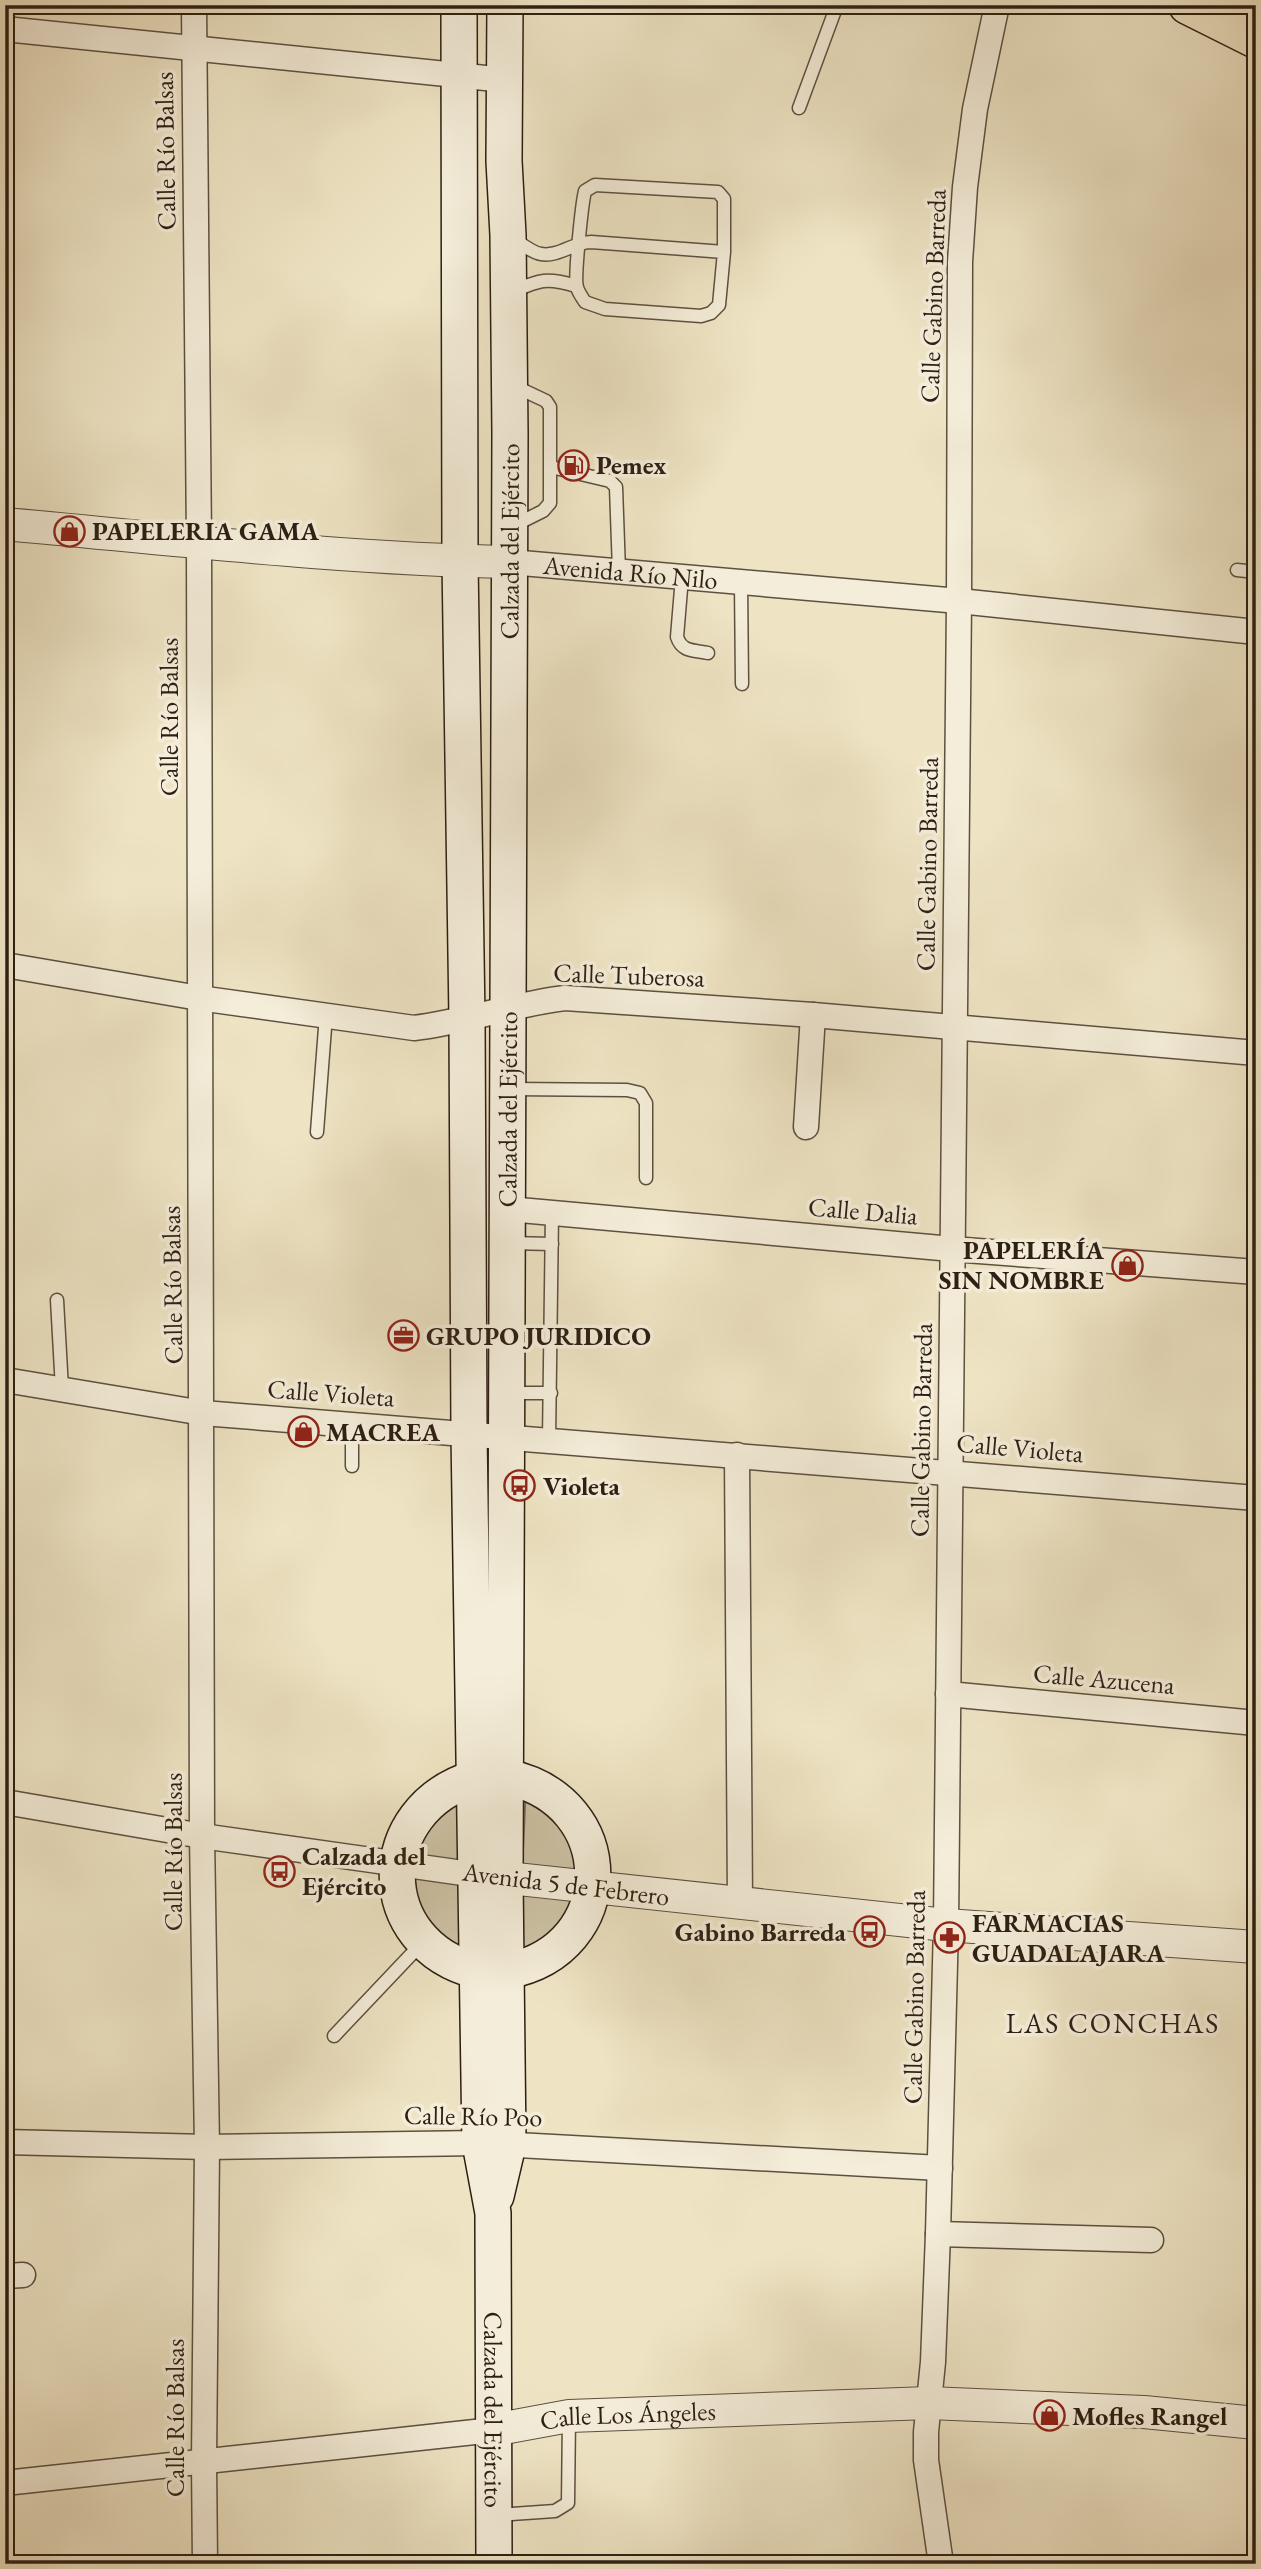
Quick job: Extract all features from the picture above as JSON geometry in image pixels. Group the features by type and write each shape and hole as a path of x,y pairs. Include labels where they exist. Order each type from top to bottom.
{"main road":[{"name":"Calzada del Ejército","path":"459,5 460,561 467,1019 469,1434 491,1777"},
{"name":"Calzada del Ejército","path":"494,2564 491,1777 508,1437 510,1007 510,384 504,161 505,5"},
{"path":"1188,5 1256,39"},
{"path":"491,1777 524,1780 552,1794 571,1812 585,1833 592,1859 593,1888 580,1923 565,1943 543,1959 492,1971 442,1957 423,1941 408,1920 400,1898 397,1864 402,1842 412,1822 426,1804 446,1789 491,1777"}],"street":[{"name":"Calle Río Balsas","path":"194,5 203,1413 202,1836 207,2147 205,2564"},
{"name":"Calle Gabino Barreda","path":"941,2564 926,2460 926,2432 938,2234 946,1925 960,262 965,187 975,109 997,5"},
{"path":"5,29 505,80"},
{"name":"Avenida Río Nilo","path":"5,524 199,542 460,561 510,545 619,571 959,601 1256,632"},
{"name":"Calle Tuberosa","path":"5,965 199,998 414,1028 565,998 813,1015 1256,1053"},
{"path":"806,1127 813,1015"},
{"name":"Calle Dalia","path":"508,1226 552,1213 953,1250 1256,1272"},
{"name":"Calle Violeta","path":"5,1380 203,1413 1256,1499"},
{"path":"737,1455 740,1904"},
{"name":"Calle Azucena","path":"947,1695 1256,1723"},
{"name":"Avenida 5 de Febrero","path":"5,1802 202,1836 491,1877 946,1925 1256,1947"},
{"name":"Calle Río Poo","path":"5,2142 207,2147 494,2144 940,2168"},
{"path":"938,2234 1151,2240"},
{"name":"Calle Los Ángeles","path":"5,2483 493,2430 569,2416 929,2403 1144,2412 1256,2423"}],"lane":[{"path":"799,108 837,5"},
{"path":"595,185 718,192 724,199 724,252 719,305 711,313 701,316 605,309 585,302 576,286 585,191 595,185"},
{"path":"508,235 540,255 561,252 580,242 724,252"},
{"path":"507,294 537,281 554,280 576,286"},
{"path":"510,384 546,401 550,408 551,467 550,503 510,545"},
{"path":"551,467 610,481 616,487 619,571"},
{"path":"1237,569 1256,572"},
{"path":"682,577 677,636 680,645 684,649 708,653"},
{"path":"741,582 742,684"},
{"path":"317,1132 326,1015"},
{"path":"509,1089 627,1090 640,1093 646,1103 646,1178"},
{"path":"549,1440 552,1213"},
{"path":"508,1226 552,1244"},
{"path":"57,1300 62,1389"},
{"path":"508,1393 551,1393"},
{"path":"352,1424 352,1466"},
{"path":"334,2036 423,1941"},
{"path":"493,2516 555,2511 568,2503 569,2416"}],"shaded area":[{"path":"471,1784 470,1862 403,1853"},
{"path":"526,1787 556,1800 585,1874 522,1870"},
{"path":"411,1875 473,1882 475,1954 427,1933"},
{"path":"522,1885 585,1902 519,1963"}],"place":[{"name":"Pemex","path":"573,465"},
{"name":"PAPELERIA GAMA","path":"69,531"},
{"name":"PAPELERÍA SIN NOMBRE","path":"1127,1265"},
{"name":"GRUPO JURIDICO","path":"403,1336"},
{"name":"MACREA","path":"303,1432"},
{"name":"Violeta","path":"520,1486"},
{"name":"Calzada del Ejército","path":"279,1871"},
{"name":"Gabino Barreda","path":"869,1932"},
{"name":"FARMACIAS GUADALAJARA","path":"949,1938"},
{"name":"Mofles Rangel","path":"1049,2416"}],"district":[{"name":"LAS CONCHAS","path":"1113,2023"}]}
